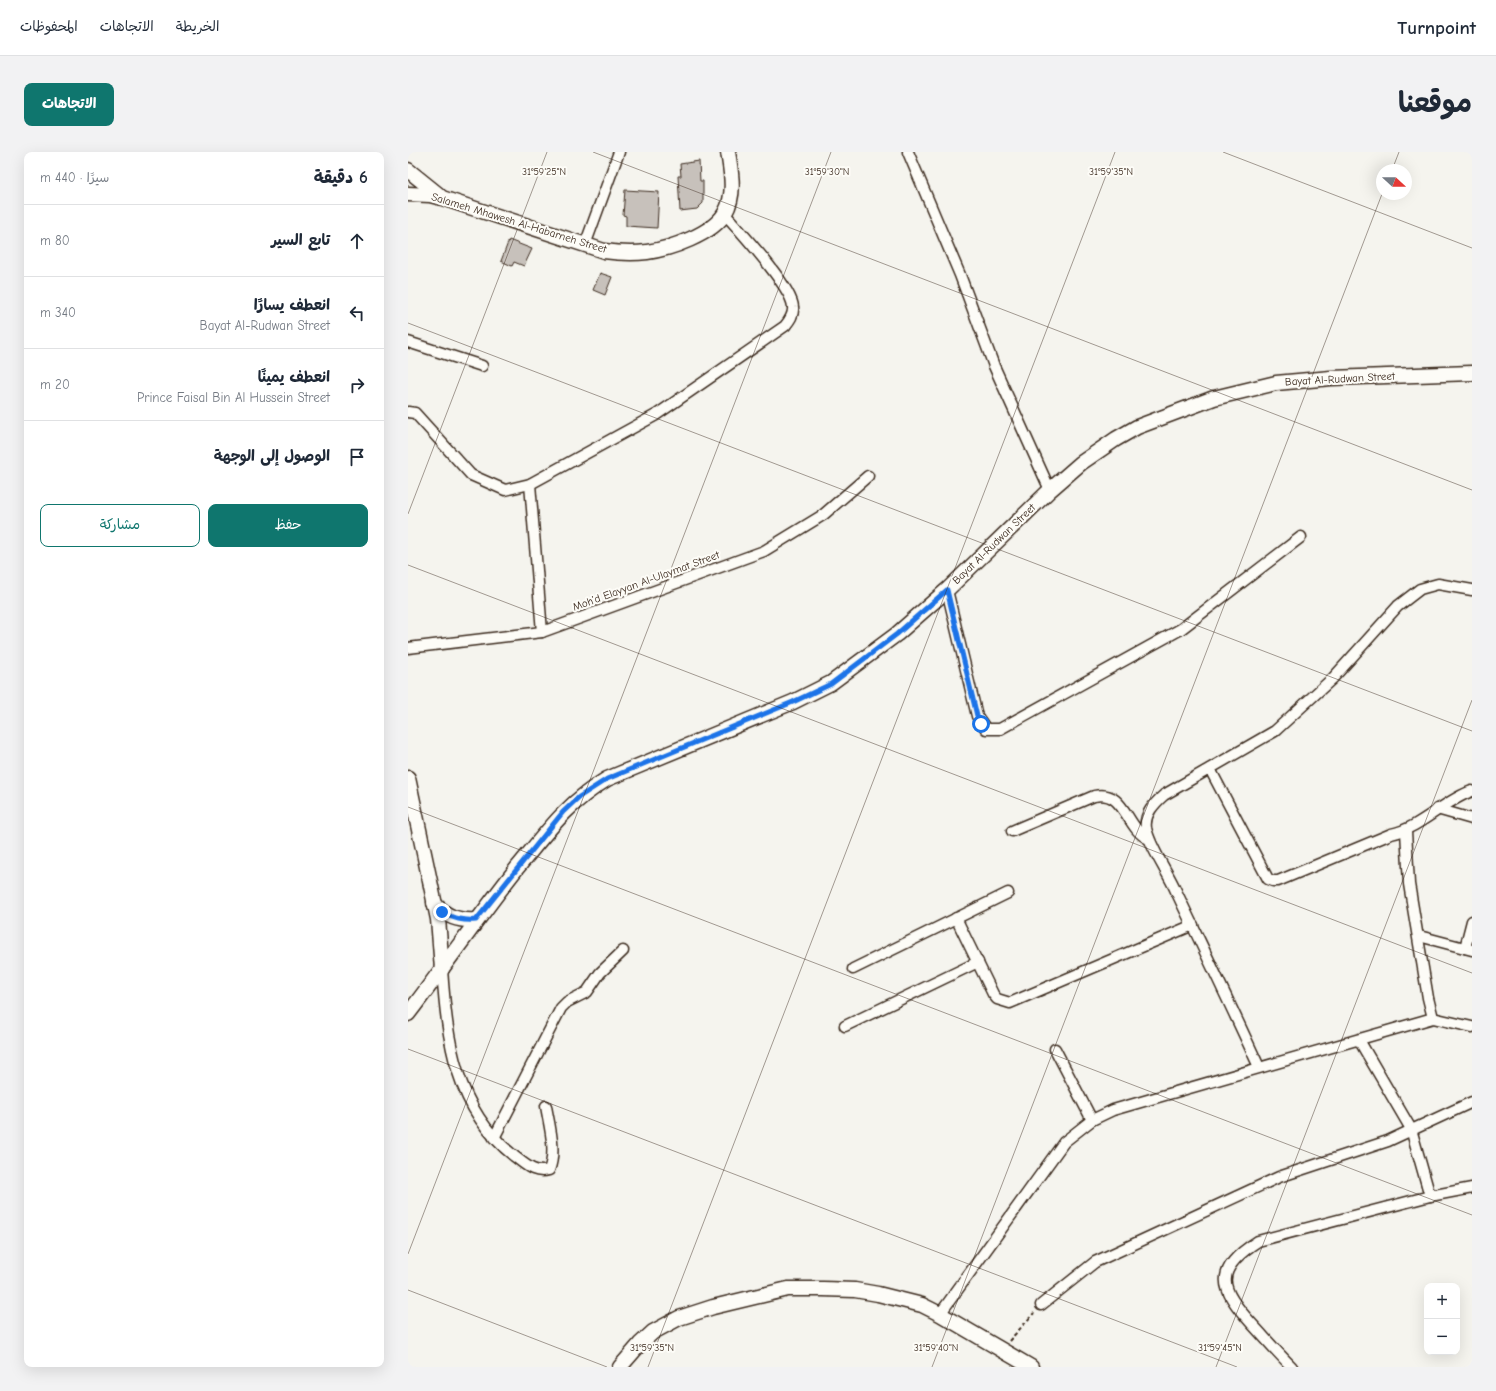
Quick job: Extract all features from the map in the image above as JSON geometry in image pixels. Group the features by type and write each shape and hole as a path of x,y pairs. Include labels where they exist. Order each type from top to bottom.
{"street":[{"path":"585,245 619,152"},
{"path":"408,412 415,413 471,475 505,490 530,484 656,415 785,326 792,317 794,309 789,297 770,267 725,214 732,188 728,152"},
{"path":"908,152 960,275 994,366 1050,490"},
{"path":"408,170 442,198"},
{"name":"Salameh Mhawesh Al-Habarneh Street","path":"408,194 430,195 442,198 604,251 618,253 660,250 710,228 725,214"},
{"path":"408,342 482,366"},
{"name":"Bayat Al-Rudwan Street","path":"408,1014 476,920 563,812 589,790 607,779 793,702 831,684 897,634 947,590 1050,490 1097,452 1137,427 1196,404 1234,392 1276,383 1331,378 1472,374"},
{"name":"Moh’d Elayyan Al-Ulaymat Street","path":"408,648 542,632 764,551 822,516 868,476"},
{"path":"530,484 542,632"},
{"path":"947,590 977,716 986,728 1000,729 1181,629 1301,537"},
{"path":"1259,1067 1193,925 1150,839 1146,822 1151,807 1164,795 1275,731 1333,678 1398,606 1420,589 1438,584 1472,590"},
{"path":"1210,769 1268,878 1273,881 1278,881 1391,834 1406,830 1437,809 1472,791"},
{"path":"408,778 440,936 445,1016 454,1062 461,1083 473,1108 494,1138 530,1169 542,1172 549,1170 552,1164 546,1106"},
{"path":"1012,831 1094,796 1105,795 1119,801 1136,830 1150,839"},
{"path":"1437,809 1472,819"},
{"path":"1406,830 1409,884 1428,998 1433,1018"},
{"path":"853,969 1008,892"},
{"path":"434,903 442,912 452,918 464,921 476,920"},
{"path":"956,918 997,999 1010,1003 1193,925"},
{"path":"1418,936 1468,949 1472,921"},
{"path":"494,1138 561,1008 567,1002 587,992 600,973 623,951"},
{"path":"845,1026 978,962"},
{"path":"940,1314 1064,1142 1092,1120 1113,1110 1230,1078 1259,1067 1433,1018 1472,1027"},
{"path":"1359,1040 1411,1129 1430,1196"},
{"path":"1055,1050 1092,1120"},
{"path":"1041,1305 1095,1262 1279,1177 1388,1141 1472,1102"},
{"path":"1292,1367 1235,1305 1226,1289 1228,1268 1249,1247 1258,1241 1430,1196 1472,1188"},
{"path":"620,1367 640,1344 653,1332 679,1318 712,1307 788,1289 855,1290 922,1305 1033,1366"}],"path":[{"path":"1002,1349 1041,1305"}],"building":[{"path":"699,161 700,181 703,181 703,203 697,209 680,211 678,176 681,176 680,164"},
{"path":"625,190 659,192 657,228 626,226 626,216 623,215"},
{"path":"509,240 532,249 524,266 514,262 512,266 501,261"},
{"path":"600,273 612,277 605,295 593,290"}],"route":[{"path":"442,912 452,918 464,921 476,920 563,812 579,797 607,779 793,702 831,684 897,634 947,590 977,716 981,724"}]}
